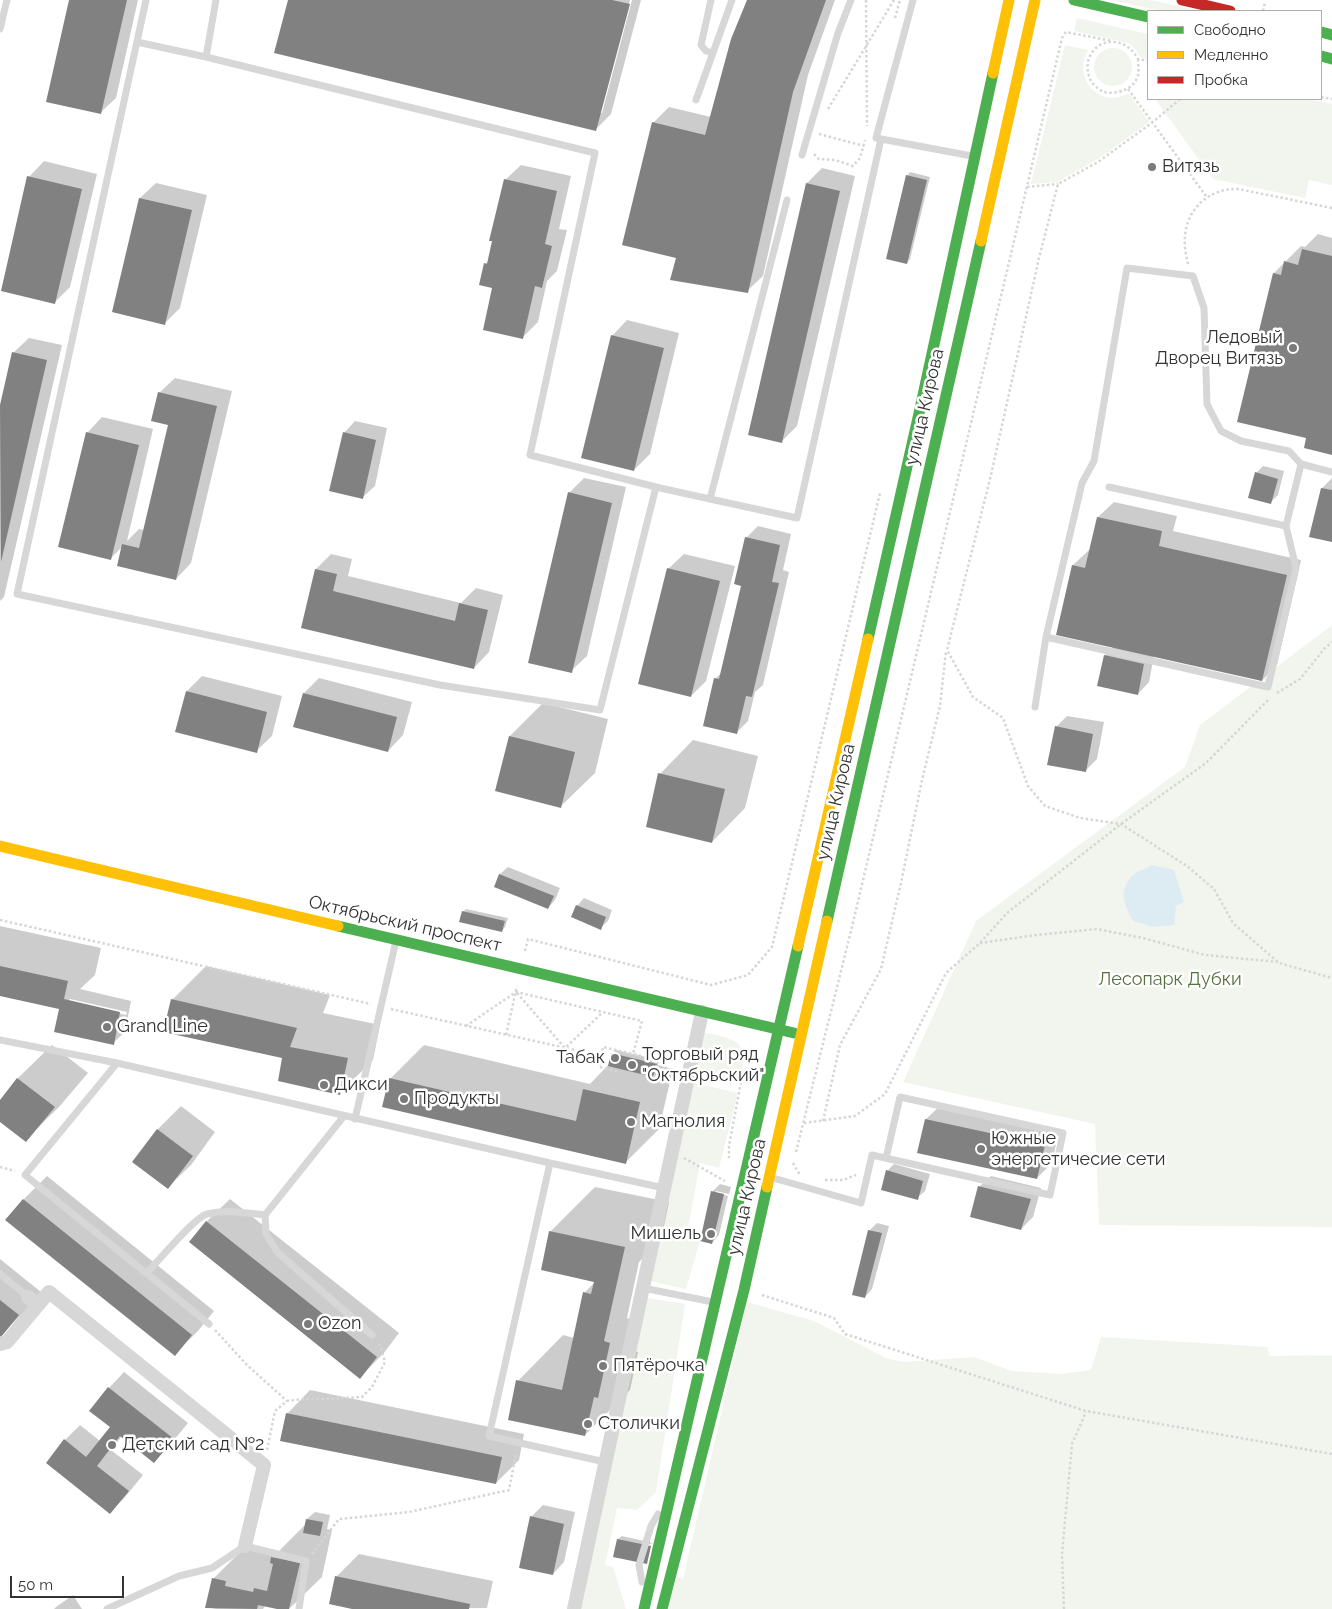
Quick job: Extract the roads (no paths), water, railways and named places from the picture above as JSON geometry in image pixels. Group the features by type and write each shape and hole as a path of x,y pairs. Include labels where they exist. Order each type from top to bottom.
{"main road":[{"name":"улица Кирова","path":"644,1606 779,1030 920,409 1009,0"},
{"name":"улица Кирова","path":"662,1609 744,1290 1035,0"},
{"path":"1074,0 1147,17"},
{"path":"1182,0 1226,10"},
{"name":"Октябрьский проспект","path":"0,846 802,1035"}],"street":[{"path":"574,1609 702,1012"},
{"path":"0,1344 7,1342 33,1301 50,1292 264,1465 245,1546"}],"lane":[{"path":"0,29 7,0"},
{"path":"146,0 17,594 440,685 600,710 656,487 649,485"},
{"path":"206,57 216,0"},
{"path":"711,0 701,45 706,51 713,53"},
{"path":"696,100 732,0"},
{"path":"802,155 838,33 851,0"},
{"path":"913,0 876,138 975,156"},
{"path":"137,42 206,57 594,153 530,455 649,485 798,518 881,138"},
{"path":"710,499 788,200"},
{"path":"1036,707 1046,637 1082,482 1094,461 1127,268 1193,276 1204,308 1207,404 1221,431 1241,441 1289,451 1301,464 1332,472"},
{"path":"1046,637 1268,687 1296,568 1286,526 1301,464"},
{"path":"1109,487 1286,526"},
{"path":"355,1119 396,940"},
{"path":"0,1040 116,1063 664,1188"},
{"path":"116,1063 25,1175 209,1324"},
{"path":"770,1177 861,1203 872,1155 1050,1195 1063,1133 900,1097 886,1158"},
{"path":"344,1116 265,1215 266,1234 278,1253 372,1335"},
{"path":"550,1163 489,1436 605,1462"},
{"path":"147,1273 184,1233 205,1214 228,1211 265,1215"},
{"path":"0,1274 33,1301"},
{"path":"642,1288 715,1302"},
{"path":"107,1609 179,1576 212,1568 245,1546 306,1561 299,1609"}],"place":[{"name":"Витязь","path":"1152,167"},
{"name":"Ледовый Дворец Витязь","path":"1293,348"},
{"name":"Grand Line","path":"107,1027"},
{"name":"Табак","path":"615,1058"},
{"name":"Торговый ряд \"Октябрьский\"","path":"632,1065"},
{"name":"Дикси","path":"324,1085"},
{"name":"Продукты","path":"404,1099"},
{"name":"Магнолия","path":"631,1122"},
{"name":"Южные энергетичесие сети","path":"981,1149"},
{"name":"Мишель","path":"711,1234"},
{"name":"Ozon","path":"308,1324"},
{"name":"Пятёрочка","path":"603,1366"},
{"name":"Столички","path":"588,1424"},
{"name":"Детский сад №2","path":"112,1445"}],"park label":[{"name":"Лесопарк Дубки","path":"1170,980"}]}
